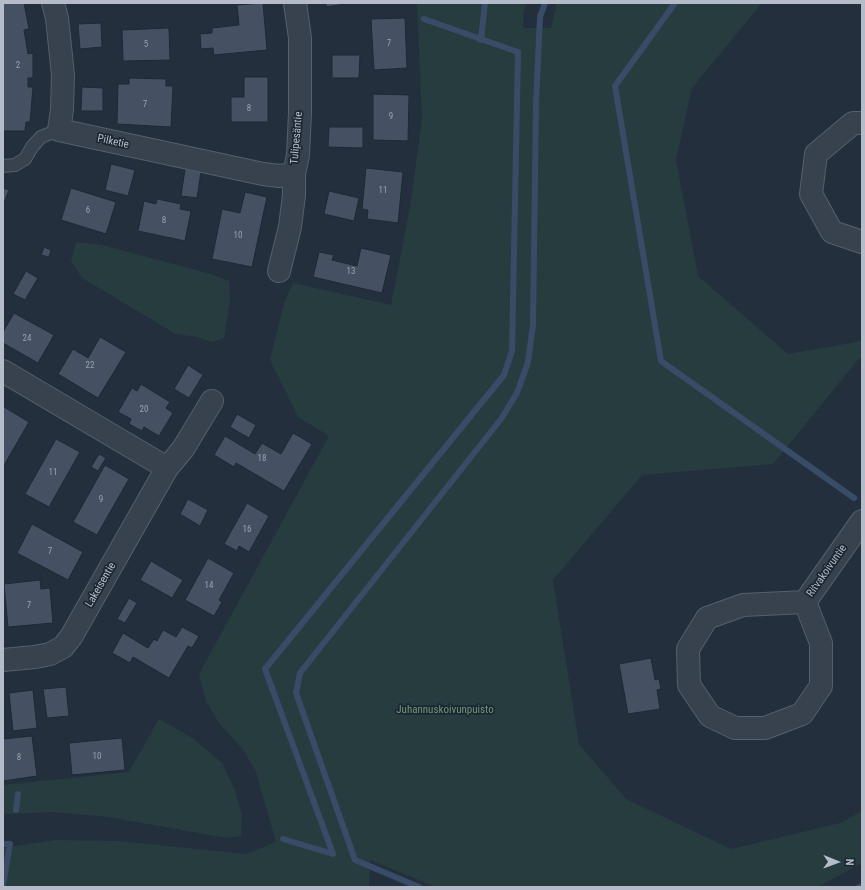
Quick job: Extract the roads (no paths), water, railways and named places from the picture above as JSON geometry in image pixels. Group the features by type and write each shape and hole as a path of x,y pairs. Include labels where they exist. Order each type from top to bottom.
{"street":[{"path":"53,3 57,18 63,75 62,110 59,130"},
{"name":"Tulipesäntie","path":"279,271 290,226 294,195 294,174 298,155 300,113 300,38 295,3"},
{"path":"862,123 853,123 816,154 811,194 832,232 862,242"},
{"name":"Pilketie","path":"59,130 263,174 279,176 294,174"},
{"path":"3,371 167,468"},
{"name":"Lakeisentie","path":"3,660 50,654 63,648 71,637 167,468 183,449 212,401"},
{"name":"Ritvakoivuntie","path":"806,602 862,521"},
{"name":"Ritvakoivuntie","path":"806,602 821,643 820,686 802,714 765,728 735,728 710,716 689,684 688,649 707,618 743,604 806,602"}],"lane":[{"path":"3,166 15,165 25,159 32,147 41,137 59,130"}],"waterway":[{"path":"481,40 485,3"},
{"path":"419,887 355,860 296,693 300,673 501,419 517,393 528,362 533,325 536,103 540,17 545,3"},
{"path":"675,3 615,86 661,361 854,498"},
{"path":"333,854 265,669 504,375 512,351 518,52 424,19"},
{"path":"16,810 18,794"},
{"path":"283,839 333,854"},
{"path":"3,844 10,844 3,885"}],"park label":[{"name":"Juhannuskoivunpuisto","path":"445,710"}]}
